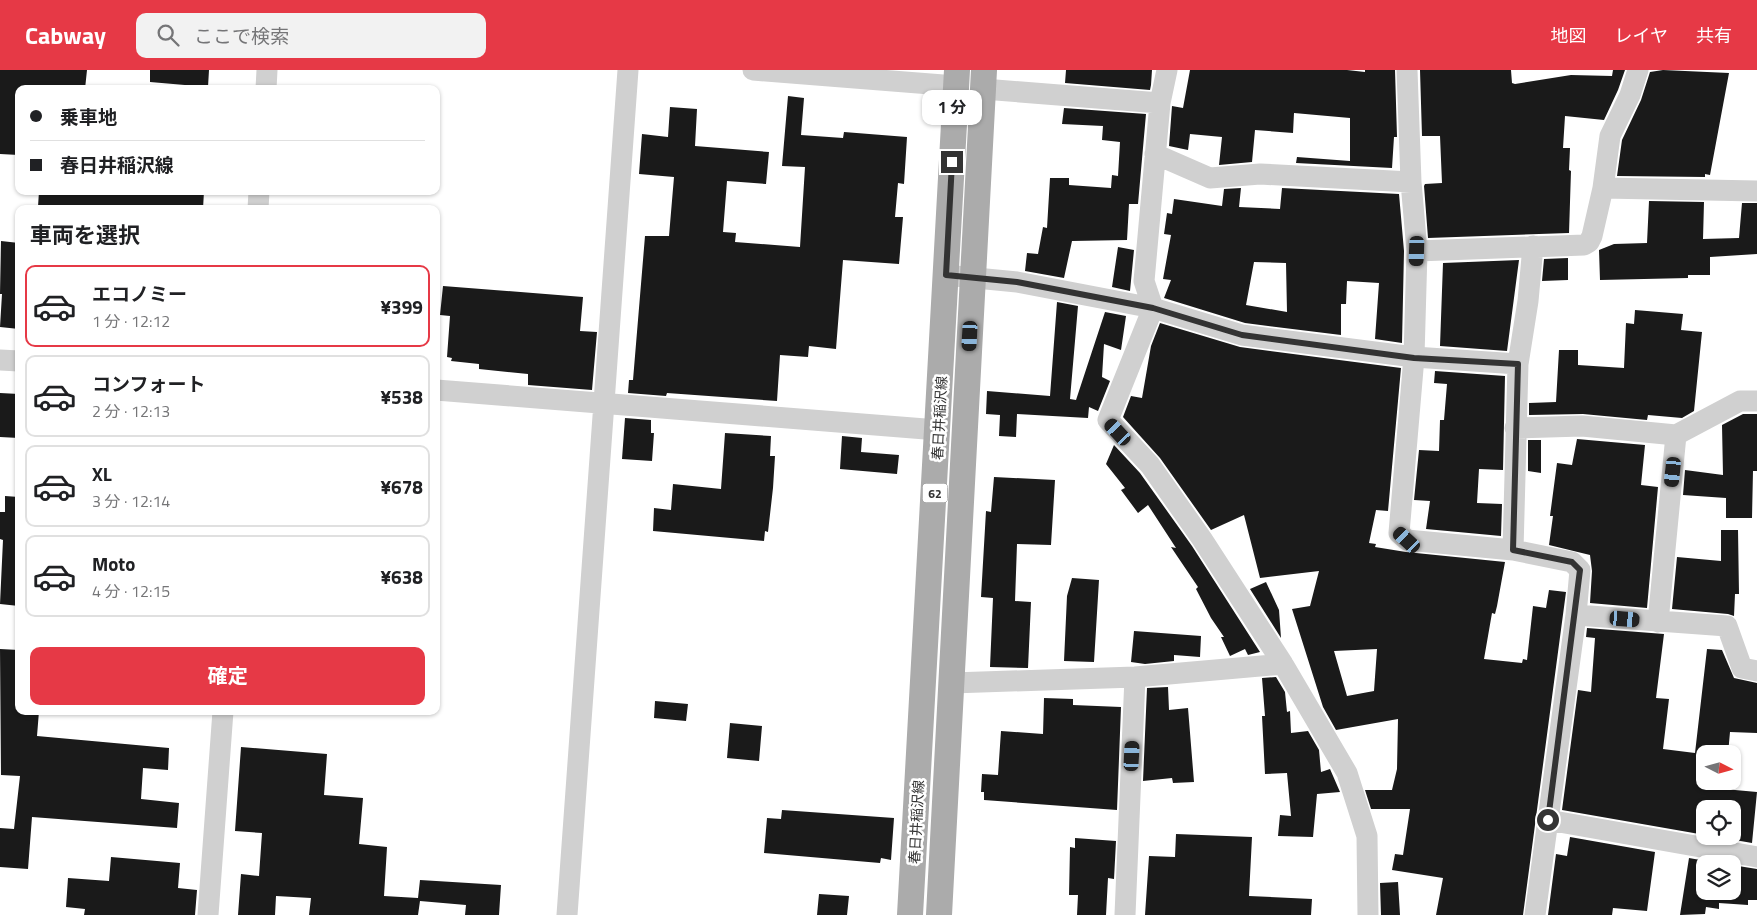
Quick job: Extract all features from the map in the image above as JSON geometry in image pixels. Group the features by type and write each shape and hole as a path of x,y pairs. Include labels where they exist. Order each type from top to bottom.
{"main road":[{"name":"春日井稲沢線","path":"910,915 956,78"},
{"name":"春日井稲沢線","path":"939,915 984,79"}],"street":[{"path":"266,85 267,70"},
{"path":"567,915 628,70"},
{"path":"753,70 956,78"},
{"path":"1167,70 1160,103 1144,281 1153,308 1108,420 1150,465 1202,539 1282,664 1347,773 1367,836 1368,915"},
{"path":"1407,70 1411,182 1417,251 1414,358 1399,533 1407,540 1513,550 1572,562 1580,570 1576,615 1535,915"},
{"path":"1417,251 1533,246 1584,246 1589,242 1603,188 1610,136 1630,95 1638,70"},
{"path":"984,79 1160,103"},
{"path":"1155,154 1210,178 1260,174 1411,182"},
{"path":"1603,188 1757,191"},
{"path":"1513,550 1518,364 1528,301 1533,246"},
{"path":"946,275 1017,282 1153,308 1242,335 1414,358 1518,364"},
{"path":"0,360 15,361"},
{"path":"440,390 938,430"},
{"path":"1515,428 1582,426 1676,435 1740,401 1757,401"},
{"path":"1658,622 1676,435"},
{"path":"1576,615 1727,626 1742,668 1757,671"},
{"path":"952,683 1135,677 1282,664"},
{"path":"1125,915 1135,677"},
{"path":"208,915 223,715"},
{"path":"1548,820 1757,857"}],"building":[{"path":"0,70 87,70 85,85 15,85 15,155 0,154"},
{"path":"150,70 209,70 208,85 150,82"},
{"path":"1066,70 1152,70 1150,90 1065,83"},
{"path":"1190,70 1347,70 1365,72 1365,70 1395,70 1397,137 1394,137 1392,168 1296,163 1297,157 1350,161 1350,118 1294,113 1293,133 1255,130 1252,162 1219,165 1222,137 1190,134 1188,150 1169,146 1172,106 1183,108"},
{"path":"1420,70 1511,70 1512,83 1515,84 1571,75 1612,76 1613,70 1625,70 1604,120 1565,116 1563,148 1570,148 1569,170 1571,171 1569,233 1428,238 1424,186 1425,184 1442,183 1440,136 1422,136"},
{"path":"1663,70 1729,73 1710,175 1705,174 1705,177 1617,176 1622,140 1641,100 1650,72"},
{"path":"788,96 804,98 801,135 843,138 844,132 907,137 904,184 898,183 895,217 903,217 899,264 843,260 836,349 809,346 808,357 780,355 777,401 667,393 666,396 628,393 629,380 633,380 645,236 669,236 674,177 639,174 642,134 668,137 670,107 697,109 695,146 769,152 766,184 727,181 723,232 736,233 735,242 800,247 805,167 782,166"},
{"path":"1064,108 1146,114 1138,204 1129,204 1127,240 1072,241 1064,278 1025,271 1027,253 1038,254 1043,227 1047,228 1050,178 1069,178 1069,185 1111,188 1112,175 1118,176 1120,142 1102,140 1103,126 1062,124"},
{"path":"1241,188 1239,207 1280,209 1282,188 1399,194 1404,251 1402,343 1375,339 1379,283 1347,281 1346,304 1341,304 1341,335 1245,323 1164,298 1171,280 1163,279 1171,235 1164,234 1167,213 1172,214 1174,199 1222,206 1224,189","holes":["1254,262 1286,263 1287,312 1246,305"]},
{"path":"39,195 204,195 203,205 38,205"},
{"path":"1649,201 1704,202 1703,239 1739,238 1742,203 1757,203 1757,254 1710,257 1710,275 1688,275 1688,278 1600,280 1599,250 1614,244 1647,243"},
{"path":"1,241 15,243 15,329 0,327 2,294 0,294"},
{"path":"1118,247 1134,250 1130,291 1112,287"},
{"path":"1568,258 1568,280 1542,281 1544,259"},
{"path":"1519,260 1507,351 1440,346 1443,263"},
{"path":"443,286 583,297 580,331 597,332 592,390 528,385 528,374 479,369 479,364 451,361 452,358 447,357 450,316 440,315"},
{"path":"1057,302 1078,306 1070,399 1076,400 1105,312 1126,316 1121,350 1104,344 1102,377 1110,381 1098,411 1089,407 1088,418 1017,414 1016,437 999,436 1000,415 986,414 987,391 1050,396"},
{"path":"1635,310 1683,314 1681,330 1702,332 1694,411 1682,418 1648,415 1647,420 1583,414 1529,415 1529,403 1556,402 1559,350 1578,350 1578,365 1624,368 1626,323 1634,324"},
{"path":"1160,323 1240,347 1401,368 1388,511 1376,510 1369,543 1376,544 1375,547 1406,552 1505,562 1495,614 1492,613 1484,659 1522,663 1523,659 1527,660 1533,606 1546,608 1549,590 1566,592 1523,915 1436,915 1443,878 1392,870 1395,854 1403,855 1410,809 1371,809 1365,790 1392,790 1397,769 1398,719 1336,730 1323,707 1292,609 1310,606 1319,571 1260,578 1244,515 1211,530 1160,458 1123,417 1131,396 1142,398 1151,346","holes":["1377,649 1374,691 1347,696 1334,651"]},
{"path":"1435,371 1505,376 1503,470 1479,469 1477,503 1502,504 1501,536 1426,529 1430,501 1414,500 1419,450 1439,451 1440,420 1444,420 1447,384 1434,383"},
{"path":"0,393 15,394 15,438 0,437"},
{"path":"1743,414 1757,414 1757,471 1753,471 1752,518 1726,518 1726,498 1683,495 1685,470 1723,475 1722,425"},
{"path":"625,418 651,420 651,433 654,433 652,461 622,459"},
{"path":"725,433 771,436 770,456 775,456 773,488 768,532 765,531 764,541 653,531 654,508 671,510 673,484 721,489"},
{"path":"842,436 862,438 861,452 899,455 897,474 840,469"},
{"path":"1577,439 1645,445 1641,485 1658,487 1647,608 1590,603 1592,571 1590,555 1549,545 1553,516 1550,516 1557,463 1572,465"},
{"path":"1528,440 1541,440 1541,473 1528,471"},
{"path":"1114,445 1140,473 1192,546 1260,652 1248,655 1245,649 1230,656 1221,637 1224,637 1211,618 1196,589 1198,587 1171,547 1176,548 1148,505 1138,513 1121,490 1125,488 1106,464"},
{"path":"994,477 1055,480 1051,545 1017,544 1015,601 1031,602 1028,668 990,667 993,598 981,597 986,511 991,512"},
{"path":"5,496 15,497 15,606 0,604 3,540 0,539 0,512 5,512"},
{"path":"1721,530 1738,530 1739,594 1735,594 1734,616 1672,609 1677,557 1721,561"},
{"path":"1072,578 1099,580 1094,662 1064,661 1067,596"},
{"path":"1266,582 1279,610 1281,638 1250,589"},
{"path":"1587,628 1664,634 1656,698 1669,699 1663,749 1695,753 1707,649 1722,650 1734,678 1757,683 1757,733 1730,732 1729,745 1696,745 1696,790 1757,792 1752,843 1741,841 1741,800 1696,800 1696,833 1562,810 1578,690 1591,692 1595,638 1586,637"},
{"path":"1134,631 1201,636 1200,657 1174,655 1174,661 1145,664 1131,662"},
{"path":"0,649 15,650 15,715 39,715 37,736 169,748 168,770 143,768 141,799 179,803 177,828 32,817 28,869 0,867 0,828 14,829 20,776 1,775"},
{"path":"1276,677 1285,692 1287,712 1290,711 1291,733 1308,731 1319,750 1321,772 1330,769 1340,792 1317,794 1313,837 1278,836 1280,815 1291,816 1287,773 1265,774 1262,716 1265,716 1262,678"},
{"path":"1168,687 1169,710 1188,708 1194,782 1173,783 1172,778 1143,781 1147,688"},
{"path":"1044,698 1073,699 1073,705 1121,707 1117,810 984,800 984,792 981,792 982,774 998,775 1001,731 1043,734"},
{"path":"655,701 688,704 686,721 654,718"},
{"path":"730,723 762,726 759,761 727,758"},
{"path":"241,747 327,754 324,795 363,798 359,844 387,847 384,896 418,898 420,880 501,885 499,915 465,915 466,905 420,901 418,915 309,915 311,898 276,896 275,915 238,915 241,874 259,876 262,833 235,831"},
{"path":"782,810 894,818 891,860 881,858 880,863 764,853 767,818 781,819"},
{"path":"1176,834 1252,837 1249,896 1312,899 1311,915 1145,915 1149,856 1175,857"},
{"path":"1570,837 1655,852 1647,911 1613,908 1612,915 1548,915 1556,854 1567,856"},
{"path":"1075,838 1116,841 1114,879 1108,878 1106,915 1077,915 1078,895 1069,895 1070,847 1075,848"},
{"path":"111,857 180,863 178,888 197,890 195,915 84,915 85,909 66,907 68,878 109,881"},
{"path":"1689,858 1696,859 1696,900 1741,900 1741,866 1757,869 1757,900 1748,900 1748,905 1719,903 1719,909 1706,907 1705,914 1680,915"},
{"path":"1398,882 1400,915 1381,915 1380,883"},
{"path":"819,894 849,896 847,915 817,915"}],"route":[{"path":"952,162 946,275 1017,282 1153,308 1242,335 1414,358 1518,364 1513,550 1572,562 1580,570 1576,615 1548,820"}]}
